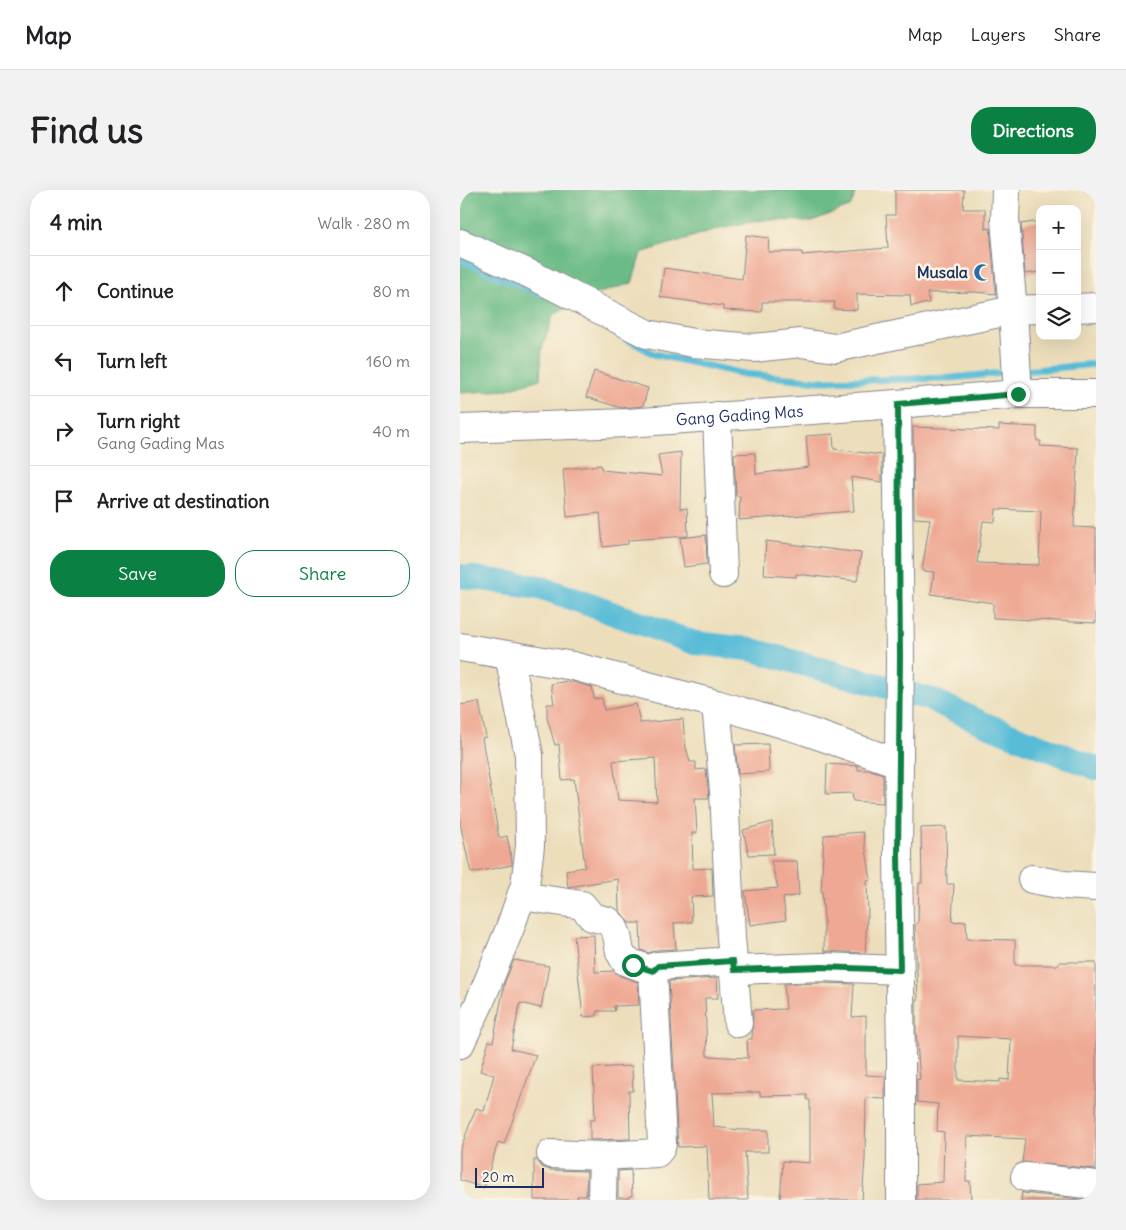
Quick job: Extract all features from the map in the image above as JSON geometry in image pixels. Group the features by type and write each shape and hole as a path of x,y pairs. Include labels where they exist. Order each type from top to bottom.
{"street":[{"path":"1006,190 1005,220 1022,314 1018,383"},
{"path":"460,243 532,275 647,334 693,343 754,348 801,343 836,348 1022,314"},
{"path":"1081,308 1096,307"},
{"name":"Gang Gading Mas","path":"460,429 628,423 898,404 1018,383 1096,394"},
{"path":"898,404 900,657 898,856 901,1200"},
{"path":"717,416 723,574"},
{"path":"460,647 573,666 716,704 806,731 898,763"},
{"path":"460,1044 479,1004 510,928 525,885 530,846 529,755 509,654"},
{"path":"716,704 724,791 738,1023"},
{"path":"1032,879 1064,885 1096,887"},
{"path":"521,896 582,905 592,916 608,921 613,926 620,952 625,961 653,971"},
{"path":"551,1154 603,1156 657,1153 661,1148 653,971 658,966 822,967 900,970"},
{"path":"602,1200 603,1156"},
{"path":"1025,1177 1096,1185"}],"green space":[{"path":"460,190 856,190 851,206 812,221 764,220 723,227 641,253 632,283 592,295 553,315 542,349 540,379 505,390 460,393"}],"building":[{"path":"895,190 964,190 963,209 985,209 985,229 990,228 996,294 975,292 927,293 929,303 911,306 910,295 857,294 857,310 834,309 835,302 762,302 762,312 723,310 723,306 660,297 664,268 742,279 746,235 769,238 768,252 802,252 802,255 888,248 886,215 895,215"},
{"path":"1036,222 1036,273 1025,274 1021,224"},
{"path":"594,371 648,388 643,406 621,408 586,397"},
{"path":"999,425 1037,427 1037,441 1041,441 1040,446 1078,448 1074,527 1096,528 1096,623 993,618 993,603 931,594 934,572 922,571 930,519 914,518 913,427 999,430","holes":["996,509 1041,511 1039,565 977,563 983,521 995,522"]},
{"path":"833,434 834,449 882,455 882,482 851,477 854,511 739,520 740,496 736,496 734,454 755,453 756,474 809,467 806,436"},
{"path":"681,452 680,509 687,508 688,536 628,540 628,544 603,547 600,513 567,517 563,469 601,465 602,470 662,476 658,455"},
{"path":"706,535 707,564 684,567 680,538"},
{"path":"766,541 861,553 857,581 796,574 796,577 764,575"},
{"path":"568,681 569,683 573,682 592,687 594,699 602,698 604,710 636,704 640,723 683,719 685,744 690,762 696,762 696,770 706,769 709,798 695,798 697,833 692,833 693,869 712,868 713,896 691,897 692,922 674,923 676,949 656,950 649,953 641,950 640,923 629,923 619,910 618,879 568,887 566,870 585,867 574,779 562,780 559,744 555,745 547,718 547,704 554,704 551,684","holes":["655,758 657,802 618,800 613,761"]},
{"path":"479,702 486,737 482,738 499,838 507,836 512,865 471,873 460,823 460,705"},
{"path":"768,744 769,772 738,774 735,745"},
{"path":"827,764 858,766 858,770 871,770 883,774 883,803 853,801 852,793 826,794"},
{"path":"772,822 774,854 749,855 743,830"},
{"path":"946,827 947,884 954,884 952,922 966,921 967,939 1015,940 1015,965 1059,965 1059,962 1096,962 1096,1169 1022,1162 1025,1139 967,1136 966,1181 970,1181 971,1200 917,1200 917,1184 943,1182 944,1132 937,1131 938,1104 917,1102 917,1079 920,1079 916,1030 916,1000 918,1000 915,924 918,923 919,883 922,883 921,828","holes":["958,1036 1011,1039 1009,1080 1000,1079 1000,1082 958,1080"]},
{"path":"863,832 871,880 867,881 868,917 865,953 824,951 824,920 821,891 824,835"},
{"path":"771,861 797,861 799,895 783,898 786,920 750,925 745,891 778,888"},
{"path":"594,935 595,972 614,971 620,976 638,982 639,1005 614,1006 615,1011 597,1011 597,1016 583,1017 574,936"},
{"path":"514,960 549,966 541,1008 520,1003 511,1049 536,1055 504,1144 498,1142 484,1188 460,1180 460,1150 476,1108 484,1111 494,1075 480,1071 489,1041 493,1042 505,981"},
{"path":"717,978 718,998 705,998 707,1056 748,1058 747,1039 752,1039 753,1010 786,1009 784,984 854,984 852,1017 866,1016 866,1075 885,1076 885,1099 866,1098 862,1200 780,1200 783,1161 810,1163 810,1100 807,1100 807,1095 760,1096 760,1092 712,1093 714,1127 740,1130 768,1130 768,1152 745,1152 748,1200 709,1200 707,1146 678,1147 669,981"},
{"path":"632,1066 633,1091 629,1091 630,1139 590,1140 590,1120 595,1120 593,1068"},
{"path":"534,1160 537,1160 542,1167 550,1170 587,1171 586,1196 577,1196 577,1200 534,1200"},
{"path":"631,1170 632,1196 629,1196 629,1198 618,1198 618,1171"},
{"path":"1023,1193 1090,1200 1021,1200"}],"waterway":[{"path":"460,260 540,294"},
{"path":"614,332 654,354 744,374 820,381 952,378 1012,372"},
{"path":"1023,371 1096,364"},
{"path":"460,576 540,587 695,643 749,649 930,699 982,723 1096,768"}],"place":[{"name":"Musala","path":"982,272"}],"route":[{"path":"633,965 653,971 658,966 733,961 734,970 822,967 900,970 898,856 900,657 898,404 1018,394"}]}
